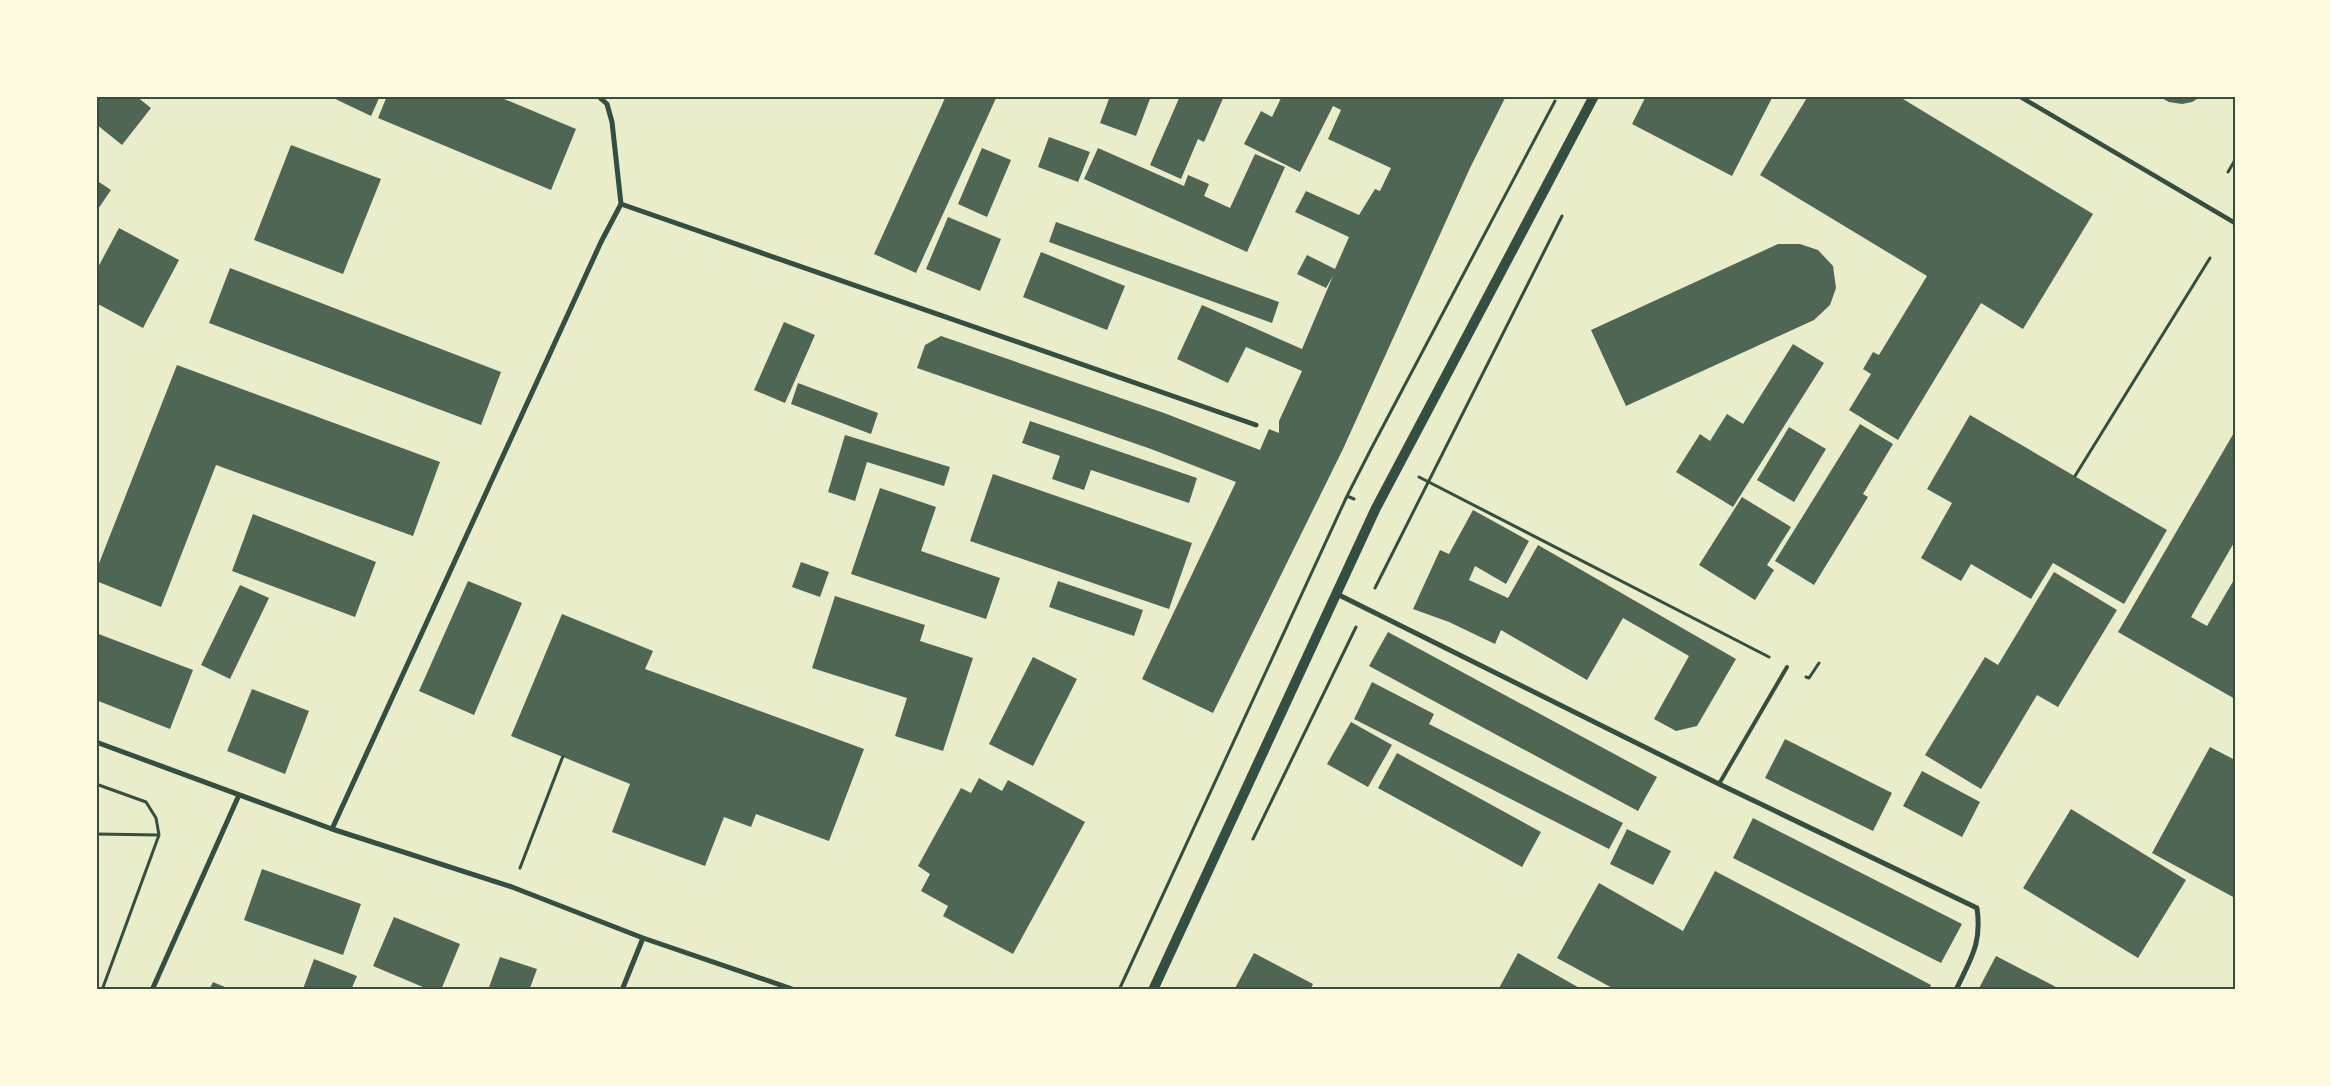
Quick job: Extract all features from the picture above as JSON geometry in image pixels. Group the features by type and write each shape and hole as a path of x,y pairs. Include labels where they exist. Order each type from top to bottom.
{"main road":[{"path":"1153,990 1376,508 1594,96"}],"street":[{"path":"332,829 601,242 621,204 612,122 607,104 598,96"},
{"path":"2019,96 2235,223"},
{"path":"621,204 1256,425"},
{"path":"1337,594 1719,784 1977,908 1980,927 1976,947 1956,990"},
{"path":"96,742 332,829 512,887 643,938 795,990"},
{"path":"152,990 239,794"},
{"path":"622,990 643,938"}],"lane":[{"path":"1719,784 1787,666"}],"path":[{"path":"1371,449 1554,102"},
{"path":"2228,172 2235,160"},
{"path":"1249,847 1321,704 1365,608 1564,210"},
{"path":"2075,476 2210,258"},
{"path":"1399,466 1787,666"},
{"path":"1119,990 1347,496"},
{"path":"512,887 563,756"},
{"path":"96,784 146,802 156,818 159,835 102,990"},
{"path":"96,834 159,835"}],"building":[{"path":"96,96 136,96 151,108 122,145 96,124"},
{"path":"329,96 380,96 371,116"},
{"path":"387,96 497,96 576,129 551,190 378,118"},
{"path":"946,96 997,96 916,273 874,254"},
{"path":"1110,96 1151,96 1136,136 1100,123"},
{"path":"1180,96 1224,96 1204,142 1198,139 1181,179 1150,165"},
{"path":"1282,96 1506,96 1470,168 1343,449 1213,713 1142,679 1236,482 1151,449 917,368 925,345 941,336 1164,413 1260,450 1269,429 1279,433 1279,421 1302,371 1246,347 1228,383 1177,359 1202,305 1302,349 1333,276 1326,288 1297,274 1307,255 1335,269 1349,237 1295,212 1306,191 1359,215 1375,189 1380,191 1391,168 1328,139 1341,110 1333,106 1300,172 1244,144 1261,111 1272,117"},
{"path":"1646,96 1773,96 1732,176 1632,124"},
{"path":"1808,96 1898,96 2093,214 2023,329 1981,303 1898,440 1849,410 1871,374 1863,369 1873,352 1879,355 1927,276 1760,175"},
{"path":"2158,96 2202,96 2192,102 2182,104 2169,102"},
{"path":"1049,137 1090,152 1078,182 1038,167"},
{"path":"291,145 381,179 343,274 254,240"},
{"path":"982,148 1011,160 987,217 958,204"},
{"path":"1098,148 1184,186 1188,175 1209,184 1204,196 1230,208 1255,154 1285,167 1247,252 1084,179"},
{"path":"96,180 111,190 96,212"},
{"path":"948,217 1001,239 980,291 926,269"},
{"path":"1056,222 1279,302 1272,323 1049,242"},
{"path":"119,228 179,260 143,328 96,303 96,271"},
{"path":"1778,244 1800,244 1818,250 1833,266 1836,288 1830,305 1814,320 1626,406 1591,330"},
{"path":"1041,252 1125,286 1107,330 1023,297"},
{"path":"230,268 501,372 481,425 209,323"},
{"path":"784,322 815,335 785,403 754,390"},
{"path":"1793,344 1824,363 1733,507 1676,472 1700,434 1710,441 1727,414 1743,424"},
{"path":"177,365 440,462 413,536 216,465 161,607 96,581 96,571"},
{"path":"798,383 878,413 871,434 791,404"},
{"path":"1970,415 2167,530 2124,604 2053,563 2031,599 1971,564 1961,581 1921,558 1952,503 1927,489"},
{"path":"1030,421 1197,478 1189,503 1091,470 1084,490 1052,479 1060,456 1022,443"},
{"path":"1860,424 1893,444 1863,494 1868,497 1814,585 1775,561"},
{"path":"1789,427 1826,449 1794,502 1757,480"},
{"path":"2235,431 2235,541 2191,617 2207,626 2235,578 2235,699 2118,632"},
{"path":"845,435 950,467 944,486 867,462 855,501 828,492"},
{"path":"993,474 1192,543 1169,609 970,541"},
{"path":"880,488 936,507 921,551 1000,578 986,619 851,574"},
{"path":"1742,497 1791,527 1767,565 1774,570 1755,600 1699,565"},
{"path":"1473,510 1529,541 1506,584 1475,566 1469,580 1508,598 1538,545 1736,659 1697,726 1676,731 1654,719 1689,656 1623,618 1587,680 1501,630 1495,644 1449,622 1413,609 1440,550 1449,554"},
{"path":"253,514 376,562 355,617 232,571"},
{"path":"801,562 829,572 820,597 792,587"},
{"path":"2054,572 2117,610 2058,707 2037,695 1981,789 1925,755 1985,657 1998,665"},
{"path":"468,581 522,603 474,715 419,691"},
{"path":"1058,581 1143,610 1134,636 1049,607"},
{"path":"240,585 269,598 230,679 201,665"},
{"path":"835,596 925,625 920,641 973,658 943,751 895,736 907,698 812,668"},
{"path":"562,614 653,651 645,669 864,749 829,841 756,814 751,827 724,817 705,866 612,832 630,784 511,736"},
{"path":"1388,632 1657,777 1638,811 1369,666"},
{"path":"96,633 193,670 170,729 96,700"},
{"path":"1033,657 1077,679 1033,766 989,744"},
{"path":"1372,682 1434,714 1429,724 1623,823 1609,849 1354,719"},
{"path":"252,689 309,711 285,774 227,751"},
{"path":"1351,722 1392,745 1368,787 1327,764"},
{"path":"1785,739 1892,793 1873,831 1765,778"},
{"path":"2210,747 2235,760 2235,898 2152,853"},
{"path":"1397,753 1541,832 1522,867 1378,788"},
{"path":"1922,771 1980,802 1962,837 1903,806"},
{"path":"979,778 1002,791 1008,780 1085,822 1013,954 943,916 948,906 921,891 930,874 918,866 961,788 971,793"},
{"path":"2071,809 2186,880 2138,958 2023,888"},
{"path":"1753,818 1962,924 1941,963 1733,858"},
{"path":"1627,829 1671,851 1653,885 1610,864"},
{"path":"262,869 361,904 343,955 244,920"},
{"path":"1715,871 1931,985 1929,990 1616,990 1557,958 1599,883 1683,931"},
{"path":"394,917 460,944 441,990 430,990 373,966"},
{"path":"1254,953 1313,984 1310,990 1234,990"},
{"path":"1518,953 1583,990 1498,990"},
{"path":"1996,956 2056,987 2055,990 1978,990"},
{"path":"500,957 537,969 530,988 535,990 488,990"},
{"path":"314,959 357,976 351,990 303,989"},
{"path":"213,982 232,990 209,990"}]}
